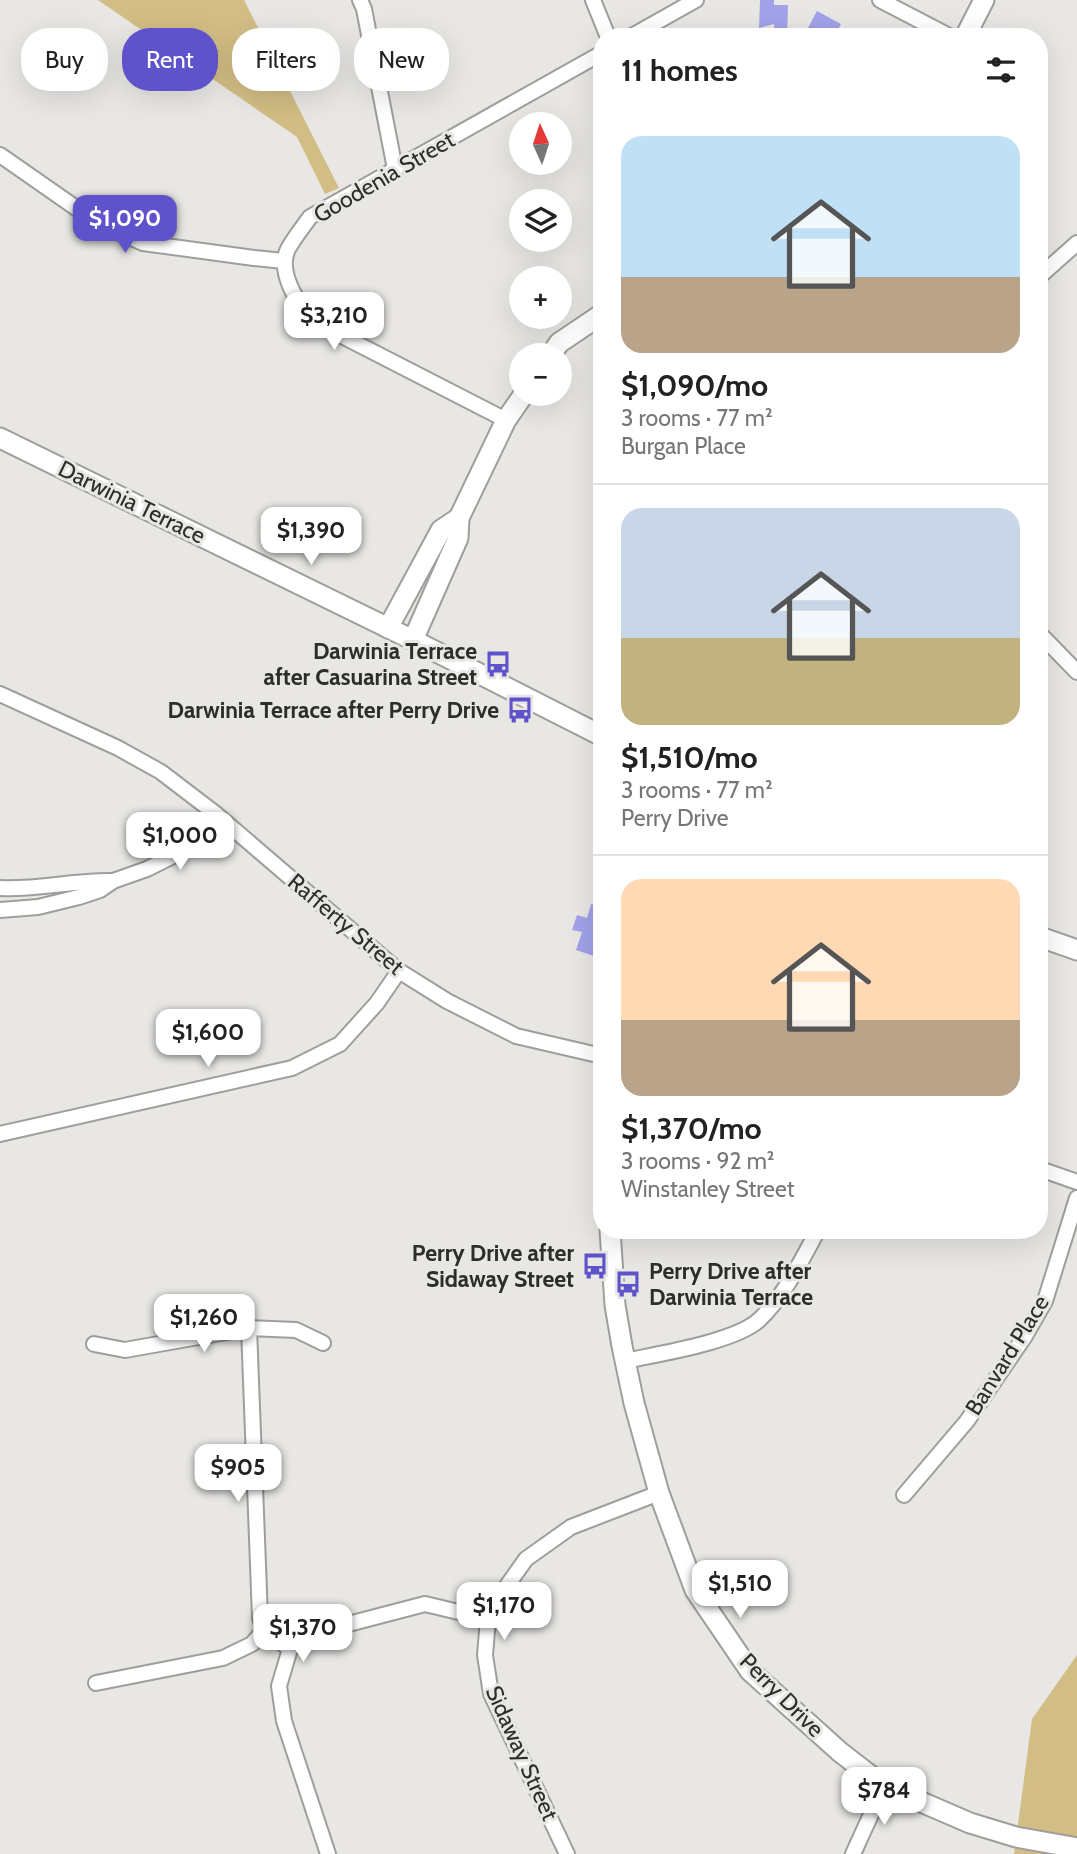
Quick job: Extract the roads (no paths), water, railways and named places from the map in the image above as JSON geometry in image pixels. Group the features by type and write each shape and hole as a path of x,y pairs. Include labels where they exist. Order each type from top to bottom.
{"street":[{"path":"360,0 395,169"},
{"path":"593,0 604,28"},
{"path":"646,28 696,0"},
{"path":"880,0 934,28"},
{"path":"970,28 984,0"},
{"name":"Goodenia Street","path":"284,261 288,249 310,217 593,57"},
{"path":"0,155 99,224 143,243 284,261 291,290 309,319 506,420"},
{"path":"1048,269 1077,243"},
{"path":"559,343 593,320"},
{"path":"414,640 458,538 459,519 506,420 516,406"},
{"name":"Darwinia Terrace","path":"0,438 414,640 593,731"},
{"path":"388,628 442,530 459,519"},
{"path":"1048,642 1077,672"},
{"name":"Rafferty Street","path":"0,694 118,748 161,772 216,814 399,971 447,1001 516,1036 593,1054"},
{"path":"0,909 38,907 100,890 113,881 147,869 179,853 216,814"},
{"path":"0,888 19,889 93,880 113,881"},
{"path":"1048,940 1077,950"},
{"path":"0,1133 292,1068 340,1044 377,1003 399,971"},
{"path":"1048,1172 1077,1182"},
{"name":"Banvard Place","path":"904,1495 967,1421 1045,1301 1077,1198"},
{"name":"Perry Drive","path":"611,1239 615,1305 625,1361 659,1493 695,1590 750,1671 840,1752 884,1786 970,1823 1016,1837 1076,1848"},
{"path":"625,1361 726,1338 757,1322 782,1294 813,1239"},
{"path":"249,1328 260,1618 264,1630 290,1649"},
{"path":"94,1344 125,1350 249,1328 296,1330 323,1343"},
{"name":"Sidaway Street","path":"568,1854 491,1693 485,1655 488,1619 499,1597 526,1559 571,1527 659,1493"},
{"path":"328,1854 284,1721 279,1686 290,1649 314,1633 425,1604 488,1619"},
{"path":"96,1683 223,1658 252,1644 264,1630"},
{"path":"853,1854 884,1786"}],"place":[{"name":"Darwinia Terrace after Casuarina Street","path":"498,664"},
{"name":"Darwinia Terrace after Perry Drive","path":"520,710"},
{"name":"Perry Drive after Sidaway Street","path":"595,1266"},
{"name":"Perry Drive after Darwinia Terrace","path":"628,1284"}]}
